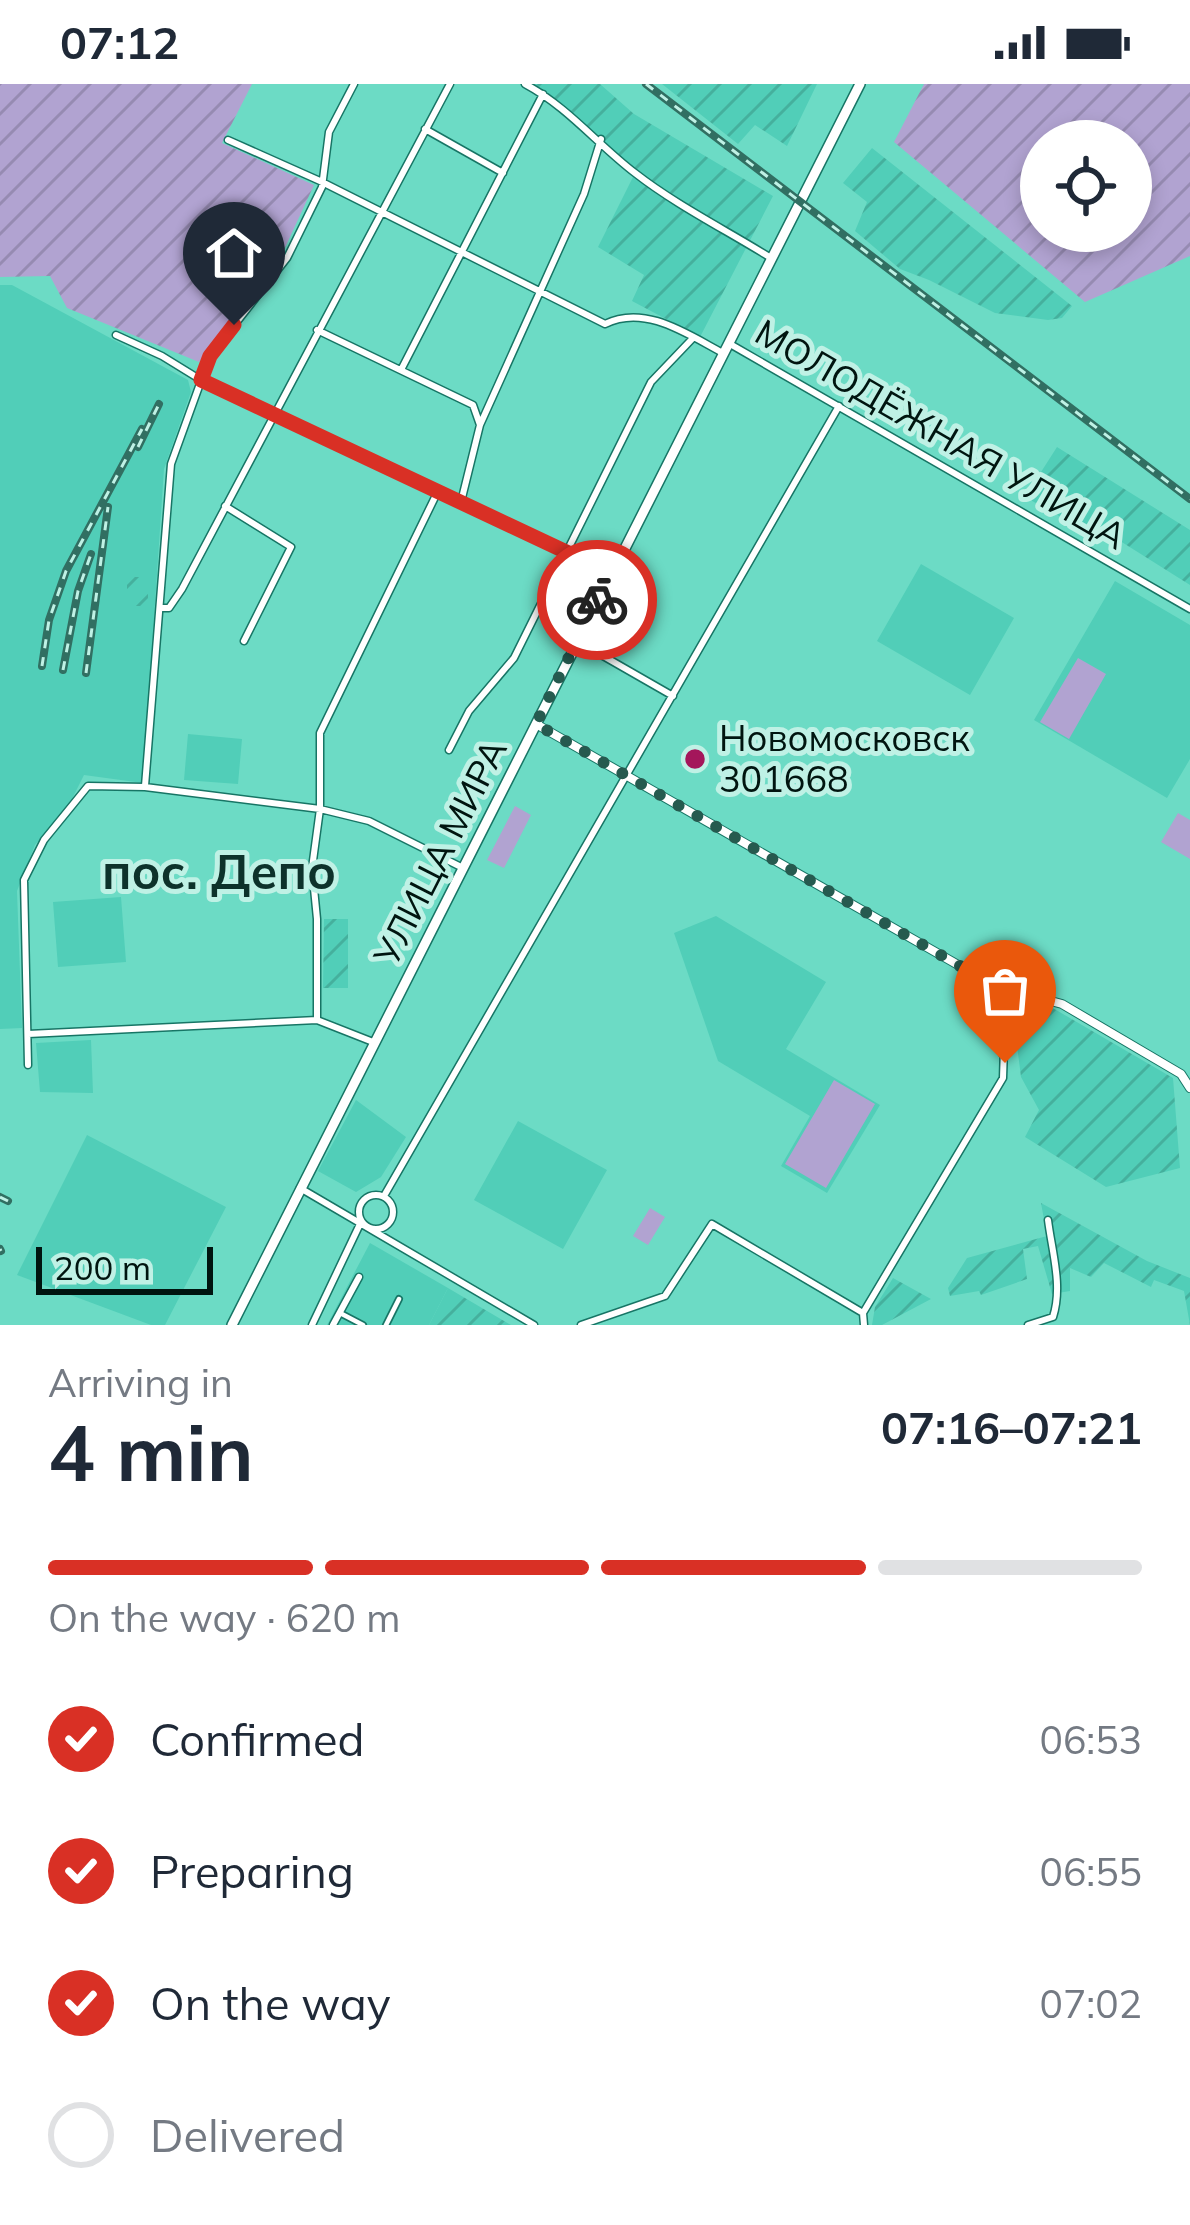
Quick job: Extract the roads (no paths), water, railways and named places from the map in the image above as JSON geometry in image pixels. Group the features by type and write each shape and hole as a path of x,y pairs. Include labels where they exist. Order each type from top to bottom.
{"main road":[{"name":"УЛИЦА МИРА","path":"232,1325 860,84"}],"street":[{"path":"145,787 172,464 210,356 287,258 322,187 328,132 354,84"},
{"path":"160,608 170,608 175,602 450,84"},
{"path":"525,84 601,139 635,174 771,258"},
{"path":"402,368 544,94"},
{"path":"425,129 503,173"},
{"path":"461,502 480,424 584,194 601,139"},
{"name":"МОЛОДЁЖНАЯ УЛИЦА","path":"228,140 605,324 618,318 660,320 725,348 839,406 1190,609"},
{"path":"317,330 472,405 480,424"},
{"path":"116,335 201,380 611,573"},
{"path":"449,750 469,711 514,658 651,382 694,338"},
{"path":"384,1196 839,406"},
{"path":"316,1020 317,919 312,868 320,809 320,733 438,491"},
{"path":"225,506 291,547 244,641"},
{"path":"577,641 673,696"},
{"path":"536,724 995,986 1062,1004 1181,1074 1190,1088"},
{"path":"28,1065 24,880 44,840 88,786 145,787 320,809 369,820 463,868"},
{"path":"864,1325 863,1313 1003,1078 995,986"},
{"path":"28,1034 316,1020 374,1042"},
{"path":"300,1188 534,1325"},
{"path":"336,1209 351,1210 372,1196 384,1196"},
{"path":"384,1196 393,1208 390,1240"},
{"path":"360,1205 364,1226"},
{"path":"1028,1325 1053,1317 1058,1288 1048,1220"},
{"path":"364,1226 381,1229 392,1221"},
{"path":"580,1325 665,1296 712,1225 863,1313"},
{"path":"312,1325 364,1226"},
{"path":"333,1325 359,1277"},
{"path":"386,1325 399,1299"},
{"path":"340,1313 363,1325"}],"railway":[{"path":"646,84 1190,499"},
{"path":"138,447 159,404"},
{"path":"42,666 49,620 66,571 142,429"},
{"path":"86,673 108,507"},
{"path":"63,670 78,591 91,554"},
{"path":"0,1197 8,1201"}],"place":[{"name":"Новомосковск 301668","path":"695,759"}],"district":[{"name":"пос. Депо","path":"219,872"}]}
